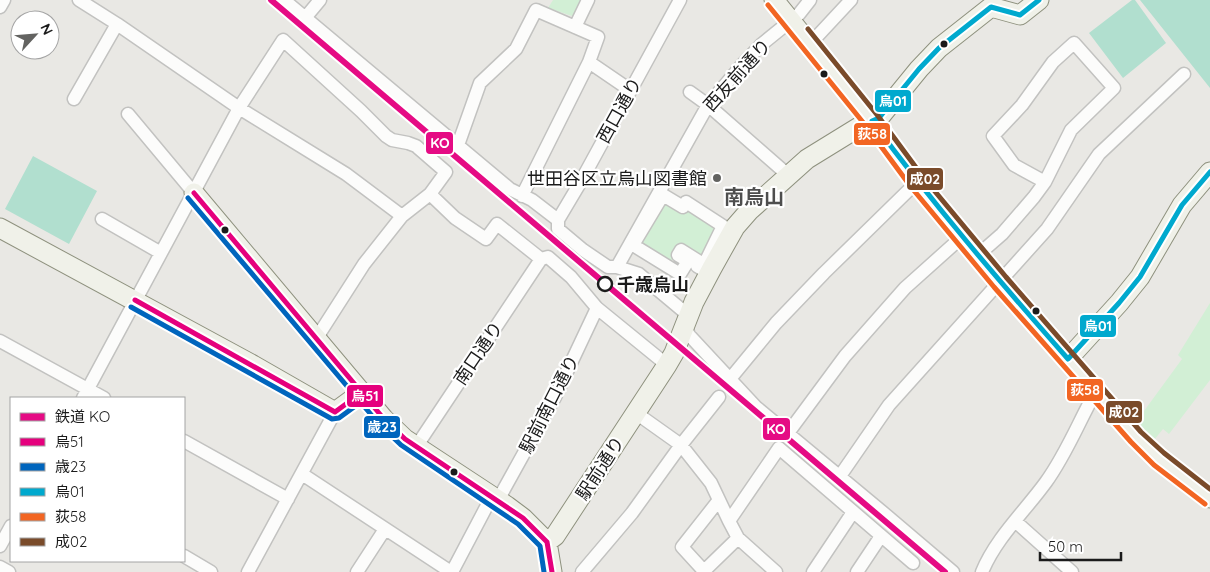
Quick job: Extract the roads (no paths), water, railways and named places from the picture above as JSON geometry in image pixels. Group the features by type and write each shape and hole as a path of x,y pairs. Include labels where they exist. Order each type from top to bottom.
{"street":[{"path":"0,7 4,0"},
{"path":"79,0 239,108 346,174 402,216"},
{"path":"284,0 510,189 532,200 558,220 558,229 582,250 608,267 617,267 639,274 687,318"},
{"path":"305,18 320,0"},
{"path":"575,27 588,0"},
{"name":"西口通り","path":"558,220 680,0"},
{"path":"774,0 872,121 917,182 1000,282 1136,437 1159,459 1210,498"},
{"name":"西友前通り","path":"617,267 708,105 762,44 798,14 810,0"},
{"path":"810,44 851,0"},
{"path":"953,572 756,407 689,336 686,328 687,318 734,227 749,210 807,159 859,127 879,118 919,69 987,4 1020,15 1039,0"},
{"path":"458,145 480,83 516,49 536,10 598,37 589,62 522,196"},
{"path":"74,99 117,24"},
{"path":"85,394 239,108 283,40 386,136 392,140 408,142 416,146 446,172 430,194 402,216 364,264 316,339"},
{"path":"978,255 1002,234 1034,197 1045,182 1071,130 1114,88 1074,43 1053,62 1022,105 993,136 1014,165 1045,182"},
{"path":"589,62 630,90"},
{"path":"840,476 889,405 957,327 1047,229 1099,154 1184,74"},
{"path":"690,92 708,105 788,175"},
{"path":"128,114 394,430 405,440 523,518 547,542 552,572"},
{"path":"1068,359 1140,277 1182,205 1210,172"},
{"path":"730,379 776,323 917,182"},
{"path":"430,194 455,218 486,239 497,224 541,259 548,257 571,277 597,308 667,365"},
{"path":"663,195 683,207 686,202 723,226 702,269 697,266 700,262 681,250 678,255 688,261 680,274 632,245 663,195"},
{"path":"102,219 161,253"},
{"path":"0,228 135,300 336,412"},
{"path":"788,433 845,356 905,288 963,236"},
{"name":"南口通り","path":"416,446 541,259"},
{"name":"駅前南口通り","path":"451,572 555,397 597,308"},
{"name":"駅前通り","path":"547,542 555,536 667,365 674,353 687,318"},
{"path":"0,341 85,394 99,397"},
{"path":"982,572 995,547 1016,522 1061,459 1096,391"},
{"path":"248,572 336,412 361,393"},
{"path":"582,572 637,507 681,445 719,397"},
{"path":"636,413 681,445 711,483 738,538 776,572"},
{"path":"185,442 288,499"},
{"path":"728,521 779,448 913,563"},
{"path":"302,474 451,572"},
{"path":"719,500 682,546 704,571 738,538"},
{"path":"813,572 853,512"},
{"path":"1016,522 1072,572"},
{"path":"0,546 10,528"},
{"path":"357,572 385,529"},
{"path":"857,572 881,536"},
{"path":"185,557 210,572"},
{"path":"0,567 9,572"}],"rail line":[{"name":"KO","path":"271,0 945,572"}],"place":[{"name":"世田谷区立烏山図書館","path":"717,178"},
{"name":"千歳烏山","path":"605,284"}],"district":[{"name":"南烏山","path":"754,196"}]}
